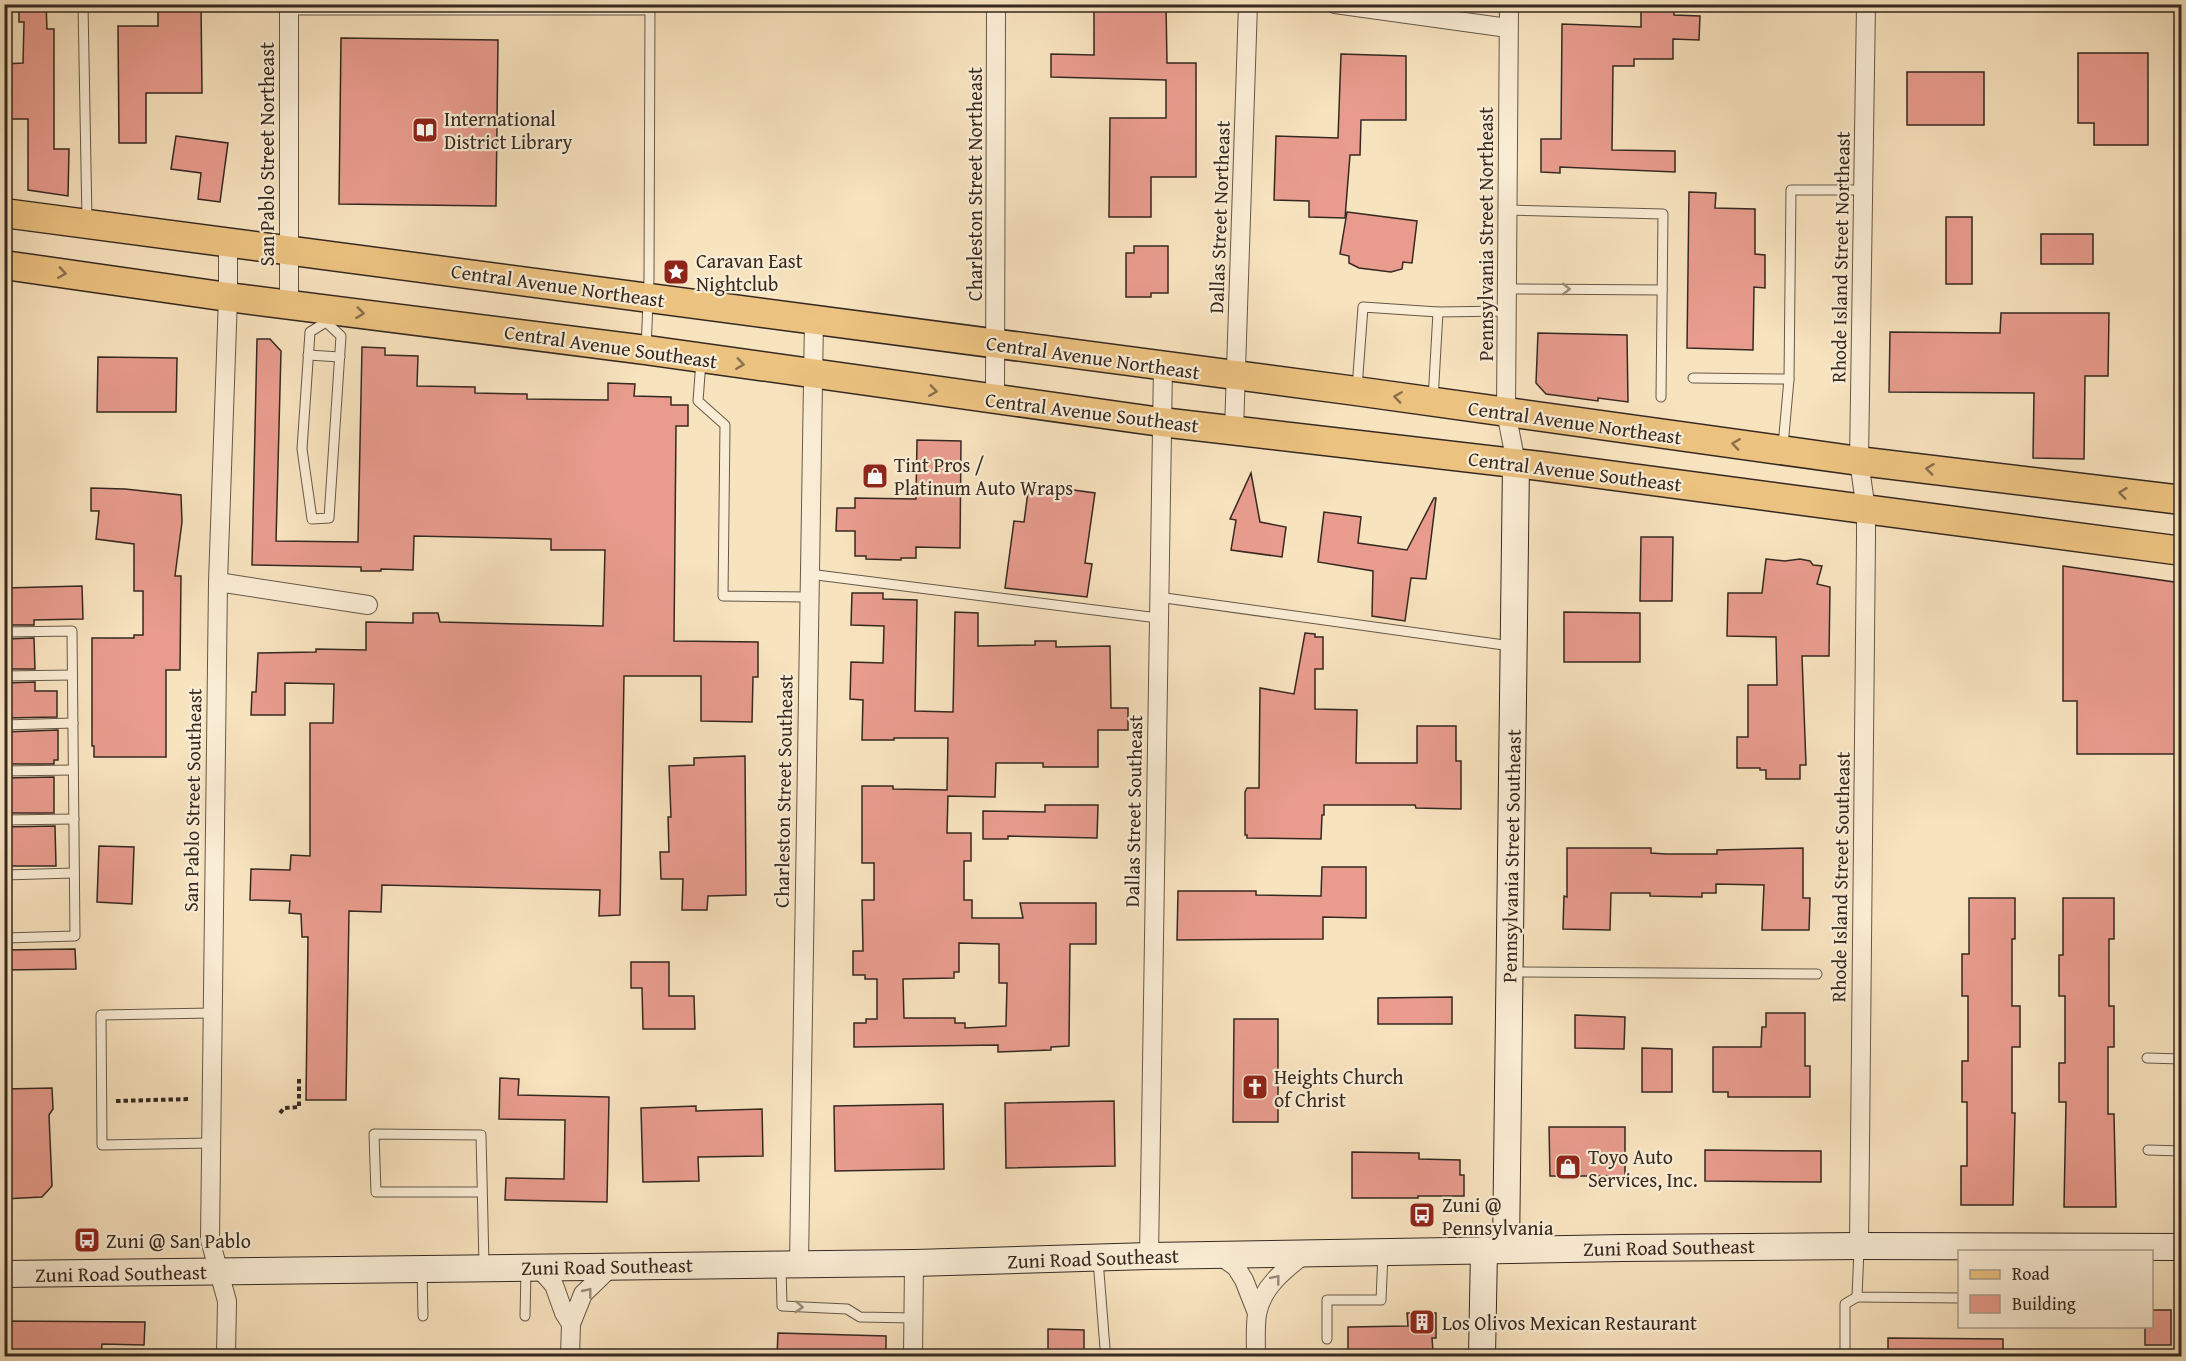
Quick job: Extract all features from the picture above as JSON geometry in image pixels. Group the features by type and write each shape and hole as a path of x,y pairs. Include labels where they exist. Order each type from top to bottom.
{"main road":[{"name":"Central Avenue Northeast","path":"4,213 1356,391 1859,461 2181,500"},
{"name":"Central Avenue Southeast","path":"4,265 289,304 327,315 646,350 1161,422 1515,463 2181,551"}],"street":[{"name":"Charleston Street Northeast","path":"995,400 996,4"},
{"name":"Dallas Street Northeast","path":"1234,430 1238,376 1248,4"},
{"path":"1335,4 1508,28"},
{"name":"Pennsylvania Street Northeast","path":"1509,4 1506,412 1515,463"},
{"name":"Rhode Island Street Northeast","path":"1866,4 1859,461 1866,510"},
{"name":"San Pablo Street Northeast","path":"289,7 289,304"},
{"name":"San Pablo Street Southeast","path":"226,1356 227,1301 210,1240 218,582 228,242"},
{"name":"Charleston Street Southeast","path":"790,1264 814,319"},
{"name":"Dallas Street Southeast","path":"1149,1256 1162,366"},
{"name":"Pennsylvania Street Southeast","path":"1482,1356 1495,1250 1509,972 1515,463"},
{"name":"Rhode Island Street Southeast","path":"1859,1245 1866,510"},
{"path":"218,582 368,606"},
{"name":"Zuni Road Southeast","path":"4,1274 914,1263 1305,1253 1859,1245 2105,1249 2181,1246"},
{"path":"1257,1313 1273,1282 1305,1253"},
{"path":"1219,1255 1236,1267 1244,1280 1257,1313 1256,1356"},
{"path":"913,1356 914,1263"},
{"path":"570,1356 571,1324 584,1294 612,1266"},
{"path":"532,1267 554,1284 564,1313 571,1324"}],"lane":[{"path":"83,4 87,224"},
{"path":"289,7 650,7 649,297 646,350"},
{"path":"1782,450 1789,379 1791,190 1863,190"},
{"path":"1508,210 1663,213 1661,397"},
{"path":"1507,289 1662,290"},
{"path":"1356,391 1363,307 1438,312 1507,311"},
{"path":"1433,402 1438,312"},
{"path":"327,315 341,336 340,357 328,518 312,519 302,449 308,355 310,332 327,315"},
{"path":"308,355 340,357"},
{"path":"702,358 698,401 724,424 723,596 808,597"},
{"path":"1694,378 1789,379"},
{"path":"809,574 1158,618"},
{"path":"1158,597 1513,646"},
{"path":"4,632 72,631 75,936 4,938"},
{"path":"4,676 72,675"},
{"path":"4,725 73,723"},
{"path":"4,771 73,770"},
{"path":"4,820 74,819"},
{"path":"4,875 74,873"},
{"path":"1509,972 1817,974"},
{"path":"211,1143 102,1145 100,1015 212,1013"},
{"path":"2147,1058 2181,1059"},
{"path":"482,1192 376,1192 374,1134 481,1135 484,1268"},
{"path":"2148,1150 2181,1151"},
{"path":"1857,1297 1859,1245"},
{"path":"1327,1340 1327,1300 1381,1300 1383,1252"},
{"path":"1097,1258 1105,1348"},
{"path":"790,1264 782,1306 847,1310 860,1317 913,1318"},
{"path":"525,1316 532,1267"},
{"path":"422,1269 423,1317"},
{"path":"1845,1356 1845,1304 1857,1297 1958,1298"}],"path":[{"path":"280,1113 284,1108 299,1107 299,1079"},
{"path":"115,1101 190,1099"}],"building":[{"path":"19,4 46,4 47,29 54,29 54,149 69,149 68,196 28,190 28,119 4,119 4,64 23,63 24,22 19,22"},
{"path":"158,4 201,4 202,93 146,93 146,143 119,143 118,26 158,26"},
{"path":"1094,4 1166,4 1167,63 1196,63 1196,177 1151,177 1151,217 1109,217 1110,118 1166,118 1166,80 1051,77 1051,54 1094,55"},
{"path":"1641,4 1674,4 1674,15 1700,16 1699,40 1673,39 1673,59 1634,59 1634,66 1613,66 1612,150 1675,151 1675,172 1560,167 1560,173 1541,172 1541,139 1561,139 1562,24 1641,27"},
{"path":"341,38 498,40 496,206 339,204"},
{"path":"2078,53 2148,53 2148,145 2094,145 2094,123 2078,123"},
{"path":"1341,54 1406,56 1406,120 1361,120 1360,155 1350,155 1345,218 1309,217 1309,201 1274,200 1276,136 1338,138"},
{"path":"1907,72 1984,72 1984,125 1907,125"},
{"path":"176,136 228,143 220,202 198,199 201,173 171,169"},
{"path":"1689,192 1716,193 1715,208 1755,209 1755,254 1765,255 1765,288 1754,287 1753,350 1687,348"},
{"path":"1347,212 1417,221 1412,263 1403,262 1402,269 1391,272 1359,268 1349,263 1349,256 1340,254"},
{"path":"1946,217 1972,217 1972,284 1946,284"},
{"path":"2041,234 2093,234 2093,264 2041,264"},
{"path":"1134,246 1168,246 1168,293 1151,293 1151,297 1126,297 1126,253 1134,253"},
{"path":"2001,313 2109,313 2108,376 2085,376 2084,459 2033,458 2034,393 1889,392 1890,332 2000,333"},
{"path":"1538,333 1627,335 1628,402 1598,398 1598,401 1546,394 1536,383"},
{"path":"257,339 270,339 281,351 276,541 358,542 362,347 385,348 385,355 418,356 417,386 475,387 475,393 527,394 527,399 608,400 608,383 635,384 634,396 671,397 671,405 688,405 688,426 676,426 674,641 758,642 758,677 753,677 752,722 701,721 701,676 624,676 620,915 599,916 600,890 382,885 381,912 349,911 346,1100 306,1100 308,937 302,937 301,914 289,913 290,901 250,900 251,869 290,870 291,855 310,856 310,723 333,723 334,684 285,683 285,715 251,715 252,692 256,692 258,653 316,652 316,649 366,650 366,622 413,623 413,613 438,613 440,622 603,626 605,550 551,550 551,539 414,536 413,570 361,571 361,567 252,565"},
{"path":"98,357 177,358 176,412 97,412"},
{"path":"917,440 961,441 960,548 916,547 916,558 901,558 901,560 866,559 866,556 855,556 855,531 836,531 837,508 855,508 855,498 916,499"},
{"path":"1251,473 1260,522 1286,527 1282,557 1231,550 1236,520 1230,519"},
{"path":"1029,484 1095,493 1085,563 1092,564 1087,597 1005,588 1014,521 1024,522"},
{"path":"91,488 181,495 182,522 175,576 181,576 180,670 166,670 166,757 94,757 94,746 92,746 92,638 134,638 134,635 143,635 143,591 134,591 134,544 96,539 99,511 91,511"},
{"path":"1436,498 1426,579 1411,578 1405,621 1372,616 1373,571 1318,562 1324,512 1361,517 1358,543 1407,550"},
{"path":"1641,537 1673,537 1672,601 1640,601"},
{"path":"1766,559 1785,561 1800,559 1822,566 1817,584 1830,587 1829,656 1802,656 1806,765 1800,765 1800,779 1766,779 1766,770 1737,768 1737,737 1748,737 1748,685 1777,685 1776,637 1727,636 1728,593 1762,593"},
{"path":"2063,566 2181,583 2181,754 2077,754 2077,701 2063,701"},
{"path":"82,586 83,619 34,620 34,625 4,625 4,588"},
{"path":"852,593 883,593 883,599 917,600 915,711 953,712 955,612 978,613 978,646 1035,645 1035,641 1056,641 1056,647 1110,646 1111,708 1128,708 1128,730 1098,730 1098,767 1043,767 1043,763 996,763 995,797 948,796 947,833 971,833 971,861 964,861 964,900 972,900 972,918 1023,918 1020,903 1096,903 1096,944 1070,944 1069,1046 1051,1047 1051,1050 998,1052 998,1045 854,1047 854,1023 866,1023 866,1019 877,1019 877,979 865,979 865,975 853,975 853,951 863,951 862,900 874,900 874,863 862,863 862,786 947,790 948,738 862,740 863,700 850,699 851,662 883,663 884,626 851,625","holes":["959,943 999,944 999,983 1007,983 1006,1026 965,1028 965,1023 955,1023 955,1018 904,1018 903,979 954,978 954,972 959,972"]},
{"path":"1564,612 1640,613 1640,662 1564,662"},
{"path":"1305,633 1323,637 1323,669 1315,669 1315,709 1357,710 1356,763 1417,763 1417,726 1456,726 1456,761 1461,761 1461,809 1416,808 1415,805 1324,805 1321,839 1247,838 1245,835 1245,792 1247,788 1259,788 1260,688 1294,694"},
{"path":"34,638 35,669 4,669 4,639"},
{"path":"35,682 35,691 57,691 57,717 4,718 4,683"},
{"path":"58,730 58,760 54,760 54,764 4,764 4,732"},
{"path":"745,756 746,895 708,896 707,910 682,910 683,879 661,879 660,852 669,852 668,817 671,817 669,766 694,765 694,758"},
{"path":"54,777 54,813 4,813 4,778"},
{"path":"1045,805 1098,805 1097,838 1008,836 1008,839 983,839 983,811 1045,812"},
{"path":"55,826 56,866 4,866 4,827"},
{"path":"99,846 134,847 132,904 97,902"},
{"path":"1567,848 1651,848 1651,853 1717,854 1717,850 1803,848 1803,898 1810,898 1809,930 1762,930 1764,885 1716,884 1716,893 1702,893 1702,897 1611,893 1610,930 1563,929 1564,896 1567,897"},
{"path":"1322,867 1366,867 1366,918 1323,917 1323,939 1177,940 1178,891 1256,891 1256,895 1321,896"},
{"path":"1969,898 2015,898 2015,939 2012,939 2012,1006 2020,1006 2020,1047 2012,1047 2012,1113 2015,1113 2013,1205 1961,1205 1961,1166 1967,1166 1967,1102 1962,1102 1962,1061 1968,1061 1968,996 1962,996 1962,954 1969,954"},
{"path":"2063,898 2114,898 2114,939 2109,939 2109,1006 2114,1006 2114,1047 2108,1047 2108,1114 2114,1114 2116,1207 2064,1207 2066,1102 2059,1102 2059,1063 2065,1063 2065,996 2059,996 2059,955 2063,955"},
{"path":"75,949 76,969 4,970 4,950"},
{"path":"631,962 669,962 669,996 694,996 695,1029 643,1029 642,988 631,988"},
{"path":"1452,997 1452,1024 1378,1024 1378,998"},
{"path":"1766,1013 1805,1013 1805,1066 1810,1066 1810,1097 1728,1097 1728,1092 1713,1092 1713,1047 1761,1047 1762,1027 1766,1027"},
{"path":"1575,1015 1625,1017 1624,1049 1575,1048"},
{"path":"1234,1019 1278,1019 1278,1122 1233,1122"},
{"path":"1642,1048 1672,1049 1672,1092 1642,1092"},
{"path":"500,1078 519,1079 518,1095 609,1097 607,1202 505,1200 506,1178 564,1179 565,1120 499,1119"},
{"path":"52,1088 53,1109 49,1115 52,1186 42,1197 4,1199 4,1089"},
{"path":"1114,1101 1115,1166 1006,1168 1005,1103"},
{"path":"943,1104 944,1169 835,1171 834,1106"},
{"path":"696,1106 696,1111 762,1109 763,1156 698,1157 699,1181 643,1182 641,1108"},
{"path":"1549,1127 1625,1127 1625,1176 1550,1176"},
{"path":"1705,1150 1821,1151 1821,1182 1705,1181"},
{"path":"1352,1152 1419,1153 1419,1159 1460,1160 1460,1175 1464,1175 1464,1196 1352,1198"},
{"path":"2153,1310 2171,1310 2171,1345 2145,1345 2145,1328 2153,1328"},
{"path":"1407,1313 1436,1313 1436,1338 1432,1338 1433,1351 1378,1351 1378,1356 1348,1356 1348,1327 1408,1326"},
{"path":"4,1321 145,1322 144,1345 102,1344 101,1356 7,1356 7,1344 4,1344"},
{"path":"1048,1329 1084,1330 1084,1356 1048,1356"},
{"path":"778,1333 886,1336 886,1356 777,1356"},
{"path":"1888,1338 2003,1339 2003,1356 1888,1356"}],"place":[{"name":"International District Library","path":"425,130"},
{"name":"Caravan East Nightclub","path":"676,272"},
{"name":"Tint Pros / Platinum Auto Wraps","path":"875,476"},
{"name":"Heights Church of Christ","path":"1255,1087"},
{"name":"Toyo Auto Services, Inc.","path":"1568,1167"},
{"name":"Zuni @ Pennsylvania","path":"1422,1215"},
{"name":"Zuni @ San Pablo","path":"87,1240"},
{"name":"Los Olivos Mexican Restaurant","path":"1422,1322"}]}
